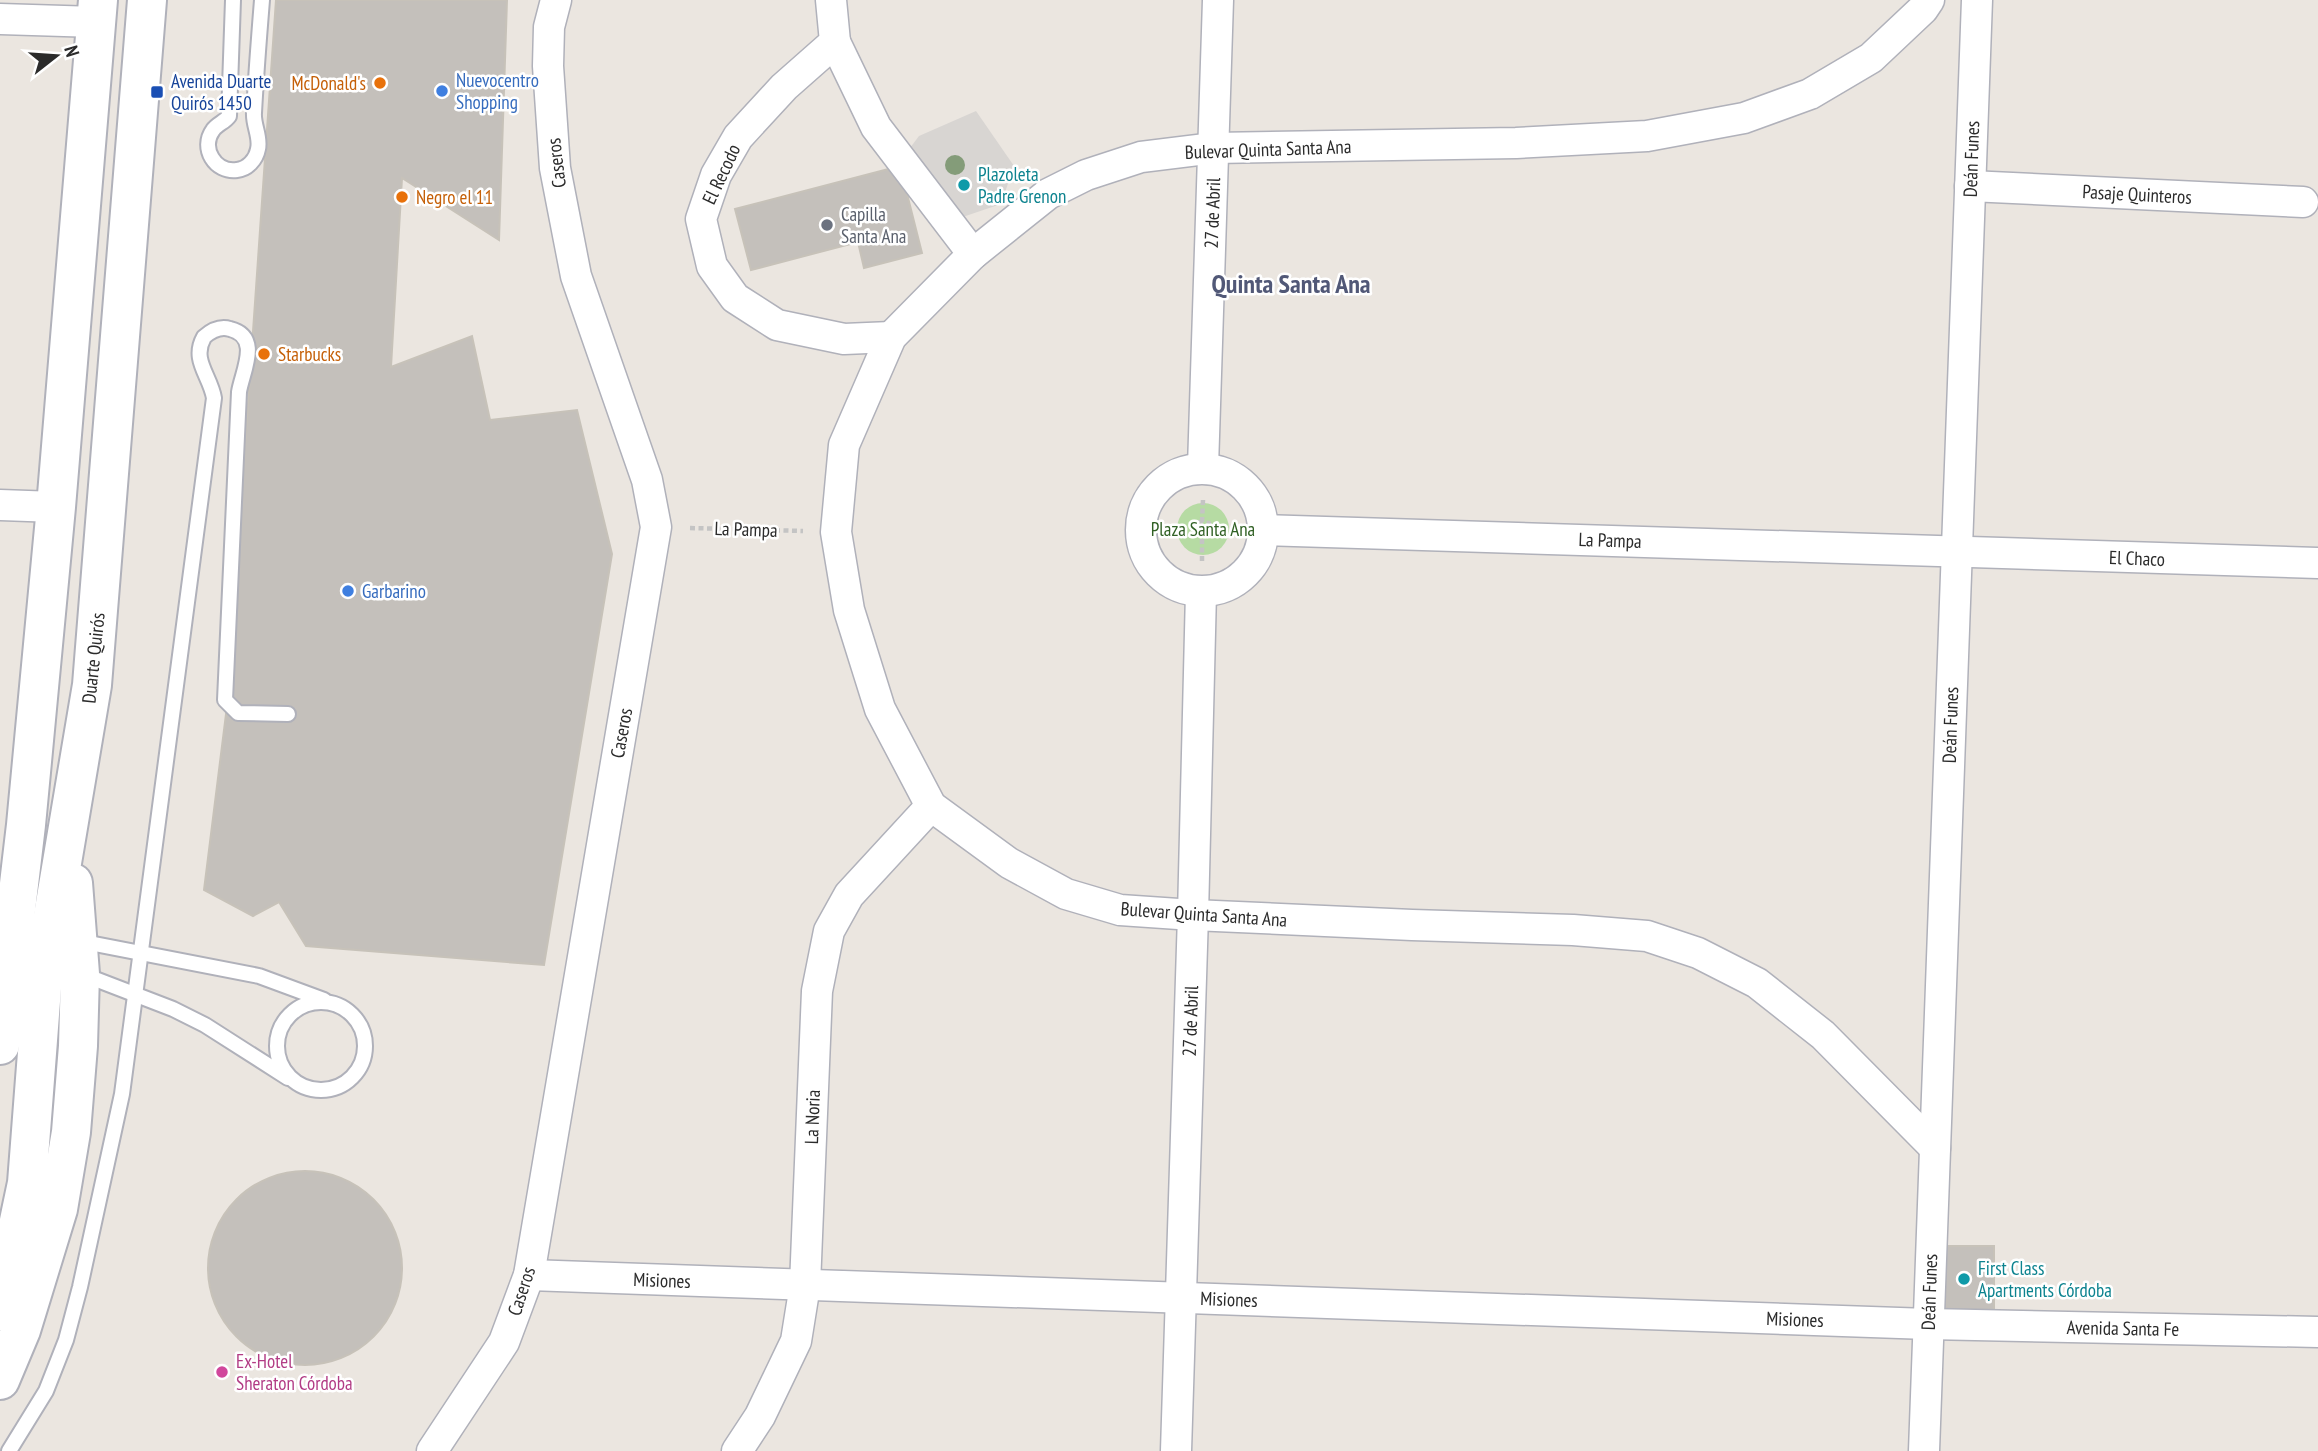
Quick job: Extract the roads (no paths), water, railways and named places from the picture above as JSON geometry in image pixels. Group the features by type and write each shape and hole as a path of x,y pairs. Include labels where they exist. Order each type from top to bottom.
{"main road":[{"name":"Duarte Quirós","path":"0,1311 27,1182 43,975 92,685 146,0"},
{"path":"0,1045 13,830 56,507 97,11"},
{"path":"0,1380 21,1331 58,1209 71,1132 78,1045 79,957 68,821"}],"street":[{"name":"Caseros","path":"432,1451 504,1342 529,1275 656,527 647,480 576,276 560,195 555,168 548,66 549,27 555,0"},
{"path":"831,0 835,42 876,127 973,254"},
{"name":"27 de Abril","path":"1203,467 1218,0"},
{"name":"Bulevar Quinta Santa Ana","path":"1928,0 1923,9 1871,58 1810,94 1744,118 1647,136 1542,142 1214,148 1141,157 1086,175 1048,194 973,254 891,337 844,445 836,532 849,610 880,709 931,806 1009,863 1066,894 1119,910 1573,930 1647,936 1698,953 1757,983 1823,1035 1934,1148"},
{"name":"Deán Funes","path":"1923,1451 1977,0"},
{"path":"0,19 97,11"},
{"name":"El Recodo","path":"835,42 784,87 738,137 716,175 701,219 712,266 735,298 777,325 844,339 891,337"},
{"name":"Pasaje Quinteros","path":"1970,186 2304,202"},
{"path":"1203,467 1220,470 1237,478 1252,492 1261,510 1264,530 1262,549 1253,566 1239,579 1223,588 1201,592 1182,589 1164,578 1150,562 1142,542 1141,520 1148,500 1161,483 1180,472 1203,467"},
{"path":"0,505 56,507"},
{"name":"La Pampa","path":"1264,530 1956,553"},
{"name":"El Chaco","path":"1956,553 2318,563"},
{"name":"27 de Abril","path":"1176,1451 1201,592"},
{"name":"La Noria","path":"737,1451 760,1416 796,1341 805,1285 817,990 829,931 849,895 931,806"},
{"name":"Misiones","path":"529,1275 1928,1324"},
{"name":"Avenida Santa Fe","path":"1928,1324 2318,1332"}],"lane":[{"path":"233,0 229,117 213,130 208,146 214,161 228,170 236,170 251,163 259,149 254,114 262,0"},
{"path":"9,1451 46,1391 66,1340 107,1171 122,1094 214,398 198,352 204,337 218,328 234,330 246,341 249,349 239,392 225,700 238,713 288,714"},
{"path":"141,954 259,976 345,1008 355,1017 362,1029 366,1042 365,1057 350,1080 339,1087 325,1091 310,1089 205,1026 136,994 79,957 141,954"},
{"path":"296,1083 285,1072 278,1058 277,1043 281,1028 289,1015 302,1006 317,1002 332,1003"}],"place":[{"name":"McDonald's","path":"380,83"},
{"name":"Nuevocentro Shopping","path":"442,91"},
{"name":"Avenida Duarte Quirós 1450","path":"157,92"},
{"name":"Plazoleta Padre Grenon","path":"964,185"},
{"name":"Negro el 11","path":"402,197"},
{"name":"Capilla Santa Ana","path":"827,225"},
{"name":"Starbucks","path":"264,354"},
{"name":"Garbarino","path":"348,591"},
{"name":"First Class Apartments Córdoba","path":"1964,1279"},
{"name":"Ex-Hotel Sheraton Córdoba","path":"222,1372"}],"district":[{"name":"Quinta Santa Ana","path":"1291,283"}],"park label":[{"name":"Plaza Santa Ana","path":"1203,529"}]}
